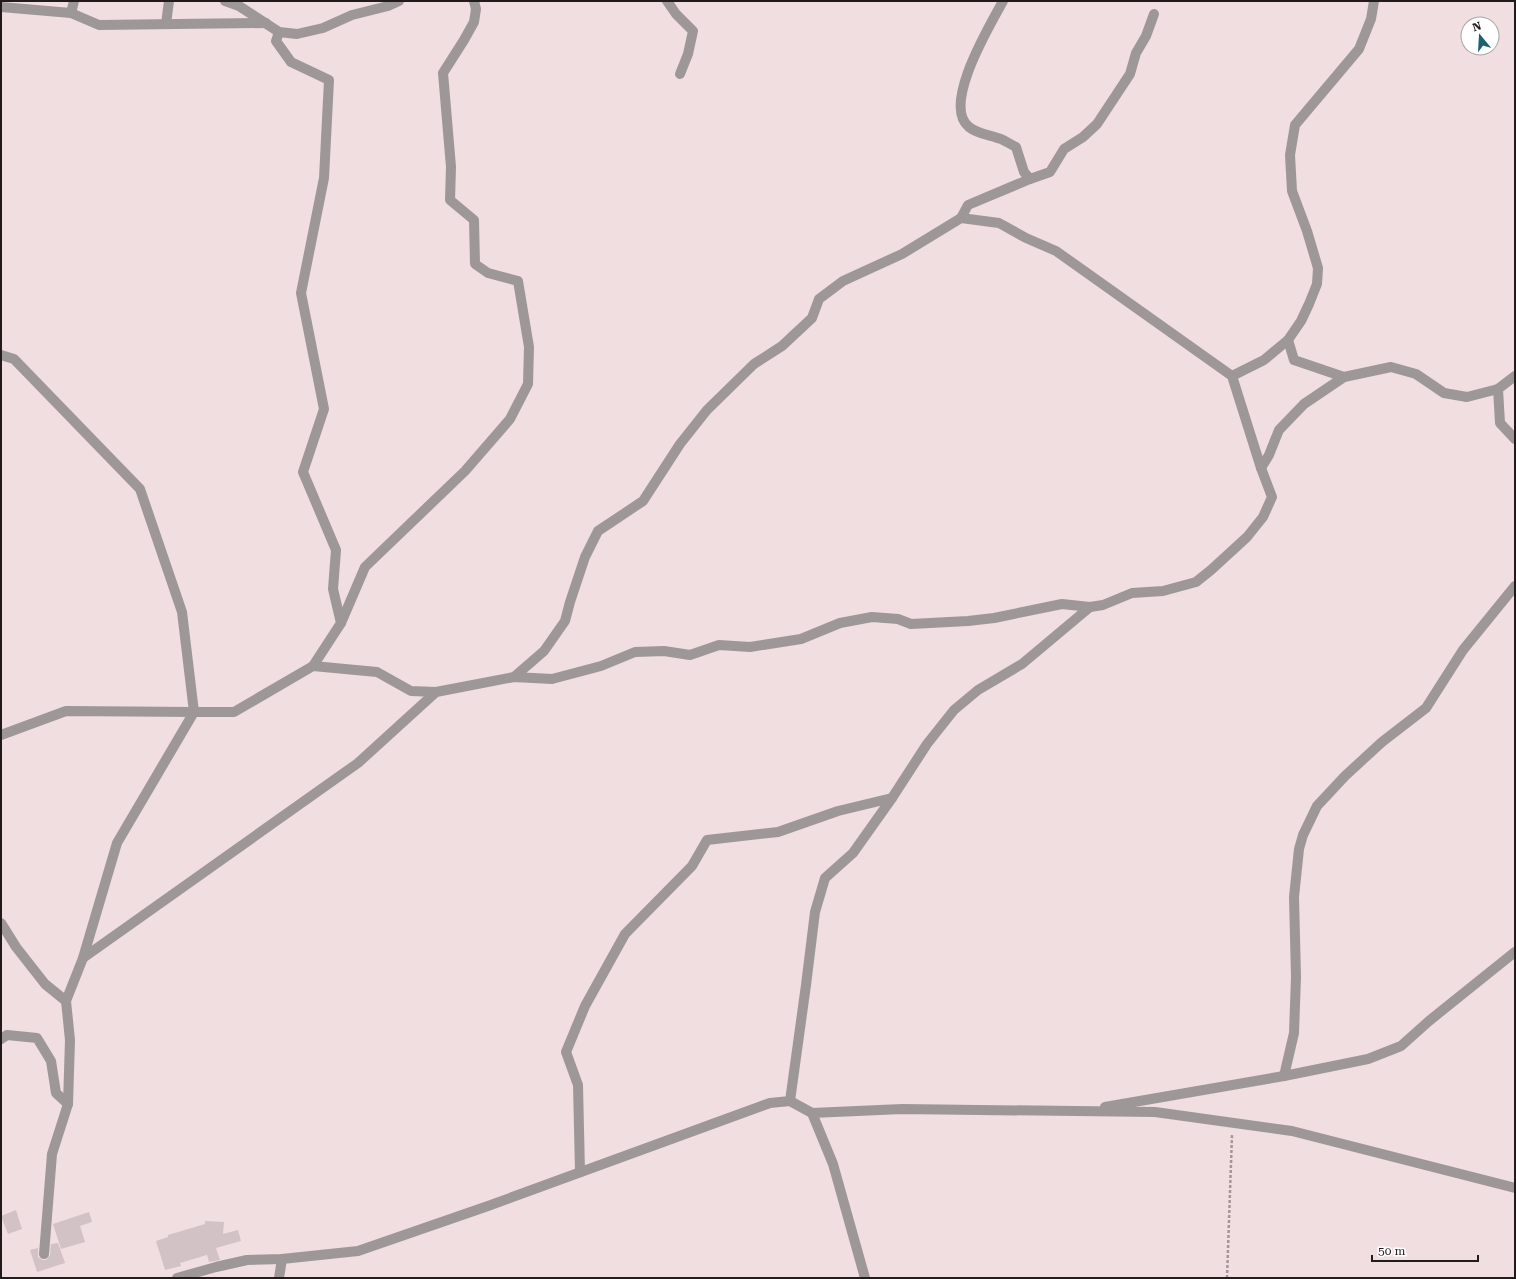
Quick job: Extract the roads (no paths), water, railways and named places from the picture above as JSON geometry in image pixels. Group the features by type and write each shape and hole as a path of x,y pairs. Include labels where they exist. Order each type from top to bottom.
{"street":[{"path":"71,13 74,1"},
{"path":"166,24 169,1"},
{"path":"225,1 239,6 279,32 297,34 323,28 352,15 388,6 399,1"},
{"path":"1,735 66,711 234,712 313,666 341,623 365,567 465,471 510,419 528,384 529,347 518,280 488,273 475,264 474,220 450,200 451,166 443,73 474,22 476,9 474,1"},
{"path":"667,1 676,14 693,30 688,54 680,74"},
{"path":"1003,1 975,54 961,96 961,112 968,126 984,135 1002,140 1016,147 1024,172 1030,179"},
{"path":"1232,376 1264,360 1288,340 1301,321 1309,304 1316,284 1318,268 1307,231 1292,191 1290,155 1295,125 1359,49 1371,18 1374,1"},
{"path":"1,8 71,13 99,25 266,23"},
{"path":"514,677 544,651 566,621 570,602 585,557 598,531 642,501 680,444 707,410 754,364 782,346 812,318 818,299 843,281 902,254 961,218 968,205 1050,172 1064,149 1083,137 1096,124 1130,74 1136,53 1146,36 1154,14"},
{"path":"279,32 276,41 291,62 329,80 324,178 301,293 324,409 303,472 336,550 334,589 341,623"},
{"path":"313,666 377,672 411,691 436,692 514,677 552,679 601,666 635,652 664,651 690,655 719,645 750,647 801,639 840,623 872,617 898,619 911,624 968,621 994,618 1062,604 1090,607 1103,605 1132,593 1163,591 1196,582 1246,537 1263,517 1272,497 1261,468 1232,376 1056,251 1026,238 999,223 961,218"},
{"path":"1288,340 1294,360 1344,377"},
{"path":"1,355 14,359 140,489 182,612 194,712 117,843 84,958 66,1002 70,1040 68,1104 52,1154 44,1254"},
{"path":"1261,468 1269,455 1279,430 1304,404 1344,377 1391,367 1416,374 1444,393 1467,397 1498,389 1515,376"},
{"path":"1498,389 1500,423 1515,439"},
{"path":"1284,1076 1294,1033 1296,977 1294,897 1299,849 1303,835 1318,806 1345,776 1382,742 1426,708 1463,650 1515,586"},
{"path":"790,1101 815,912 825,878 853,853 892,798 927,744 954,710 978,690 1022,664 1090,607"},
{"path":"84,958 358,763 436,692"},
{"path":"580,1172 578,1084 566,1052 584,1006 626,934 692,866 707,840 778,832 838,811 892,798"},
{"path":"1,923 16,947 45,984 66,1002"},
{"path":"1081,1111 1284,1076 1368,1059 1401,1046 1429,1021 1515,952"},
{"path":"1,1039 7,1035 37,1038 51,1061 56,1093 68,1104"},
{"path":"177,1278 216,1266 247,1260 282,1259 358,1251 488,1206 770,1103 790,1101 812,1113 902,1109 1155,1112 1292,1131 1515,1188"},
{"path":"812,1113 833,1164 864,1278"},
{"path":"279,1278 282,1259"}]}
